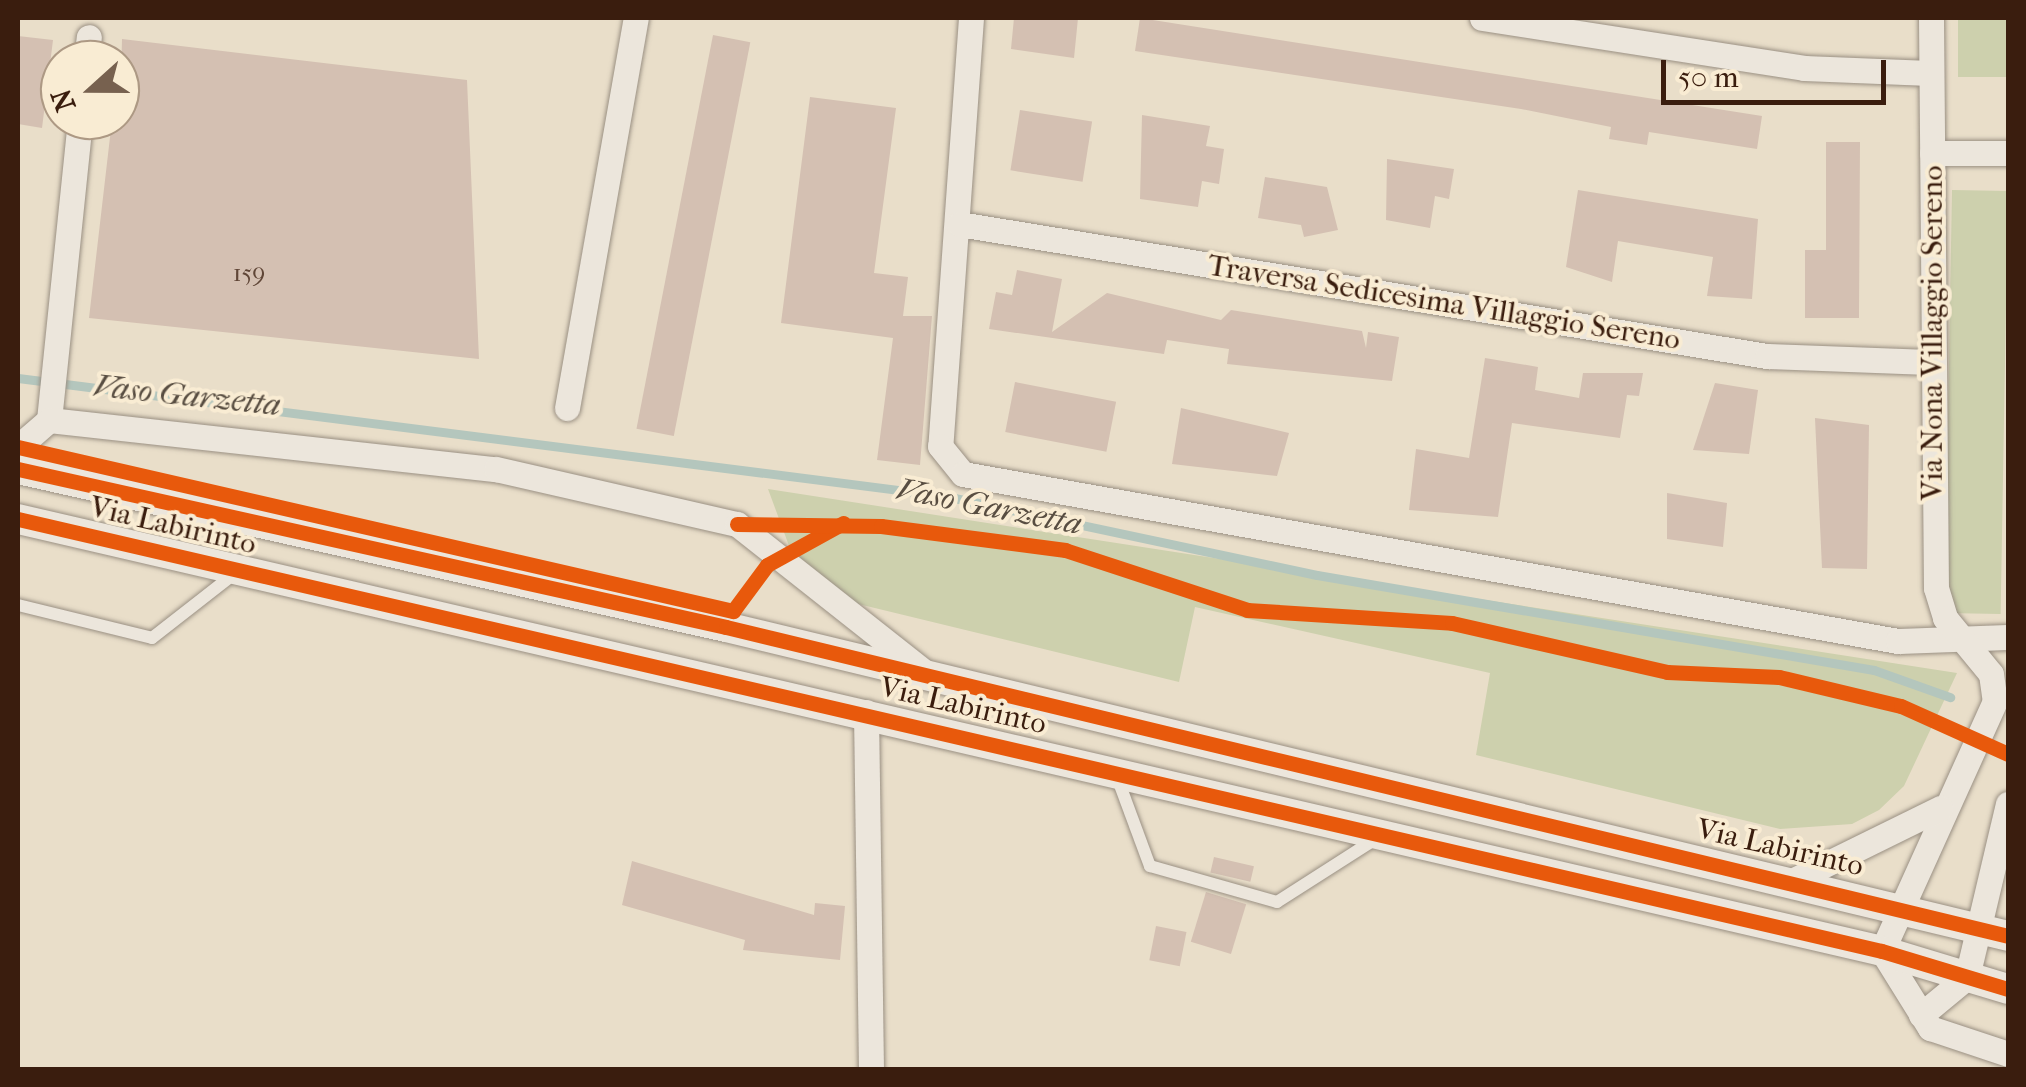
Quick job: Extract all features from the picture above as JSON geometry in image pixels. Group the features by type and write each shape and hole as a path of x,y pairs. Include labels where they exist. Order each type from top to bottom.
{"street":[{"path":"567,408 636,18"},
{"path":"971,18 940,446 963,474 1898,641 2008,637"},
{"path":"1482,18 1804,68 1930,73"},
{"name":"Via Nona Villaggio Sereno","path":"1882,952 1897,903 1995,700 1991,674 1963,640 1936,588 1930,362 1930,18"},
{"path":"18,447 50,410 78,140"},
{"path":"1932,153 2008,153"},
{"name":"Traversa Sedicesima Villaggio Sereno","path":"959,224 1766,356 1930,362"},
{"path":"50,410 496,469 736,524 928,674"},
{"name":"Via Labirinto","path":"18,469 928,674 1897,903 2008,936"},
{"name":"Via Labirinto","path":"18,519 1115,770 1882,952 2008,989"},
{"path":"866,712 871,1070"},
{"path":"1796,879 1940,808"},
{"path":"1921,1015 1968,977 2008,808"},
{"path":"1882,952 1930,1028 2008,1054"}],"lane":[{"path":"18,605 152,638 240,570"},
{"path":"1115,770 1150,866 1277,902 1383,834"}],"green space":[{"path":"1958,18 2008,18 2008,77 1958,77"},
{"path":"1952,190 2008,191 2001,614 1945,613"},
{"path":"768,489 1957,673 1904,786 1879,810 1852,824 1780,829 1476,755 1490,673 1195,607 1179,682 846,601 795,562"}],"building":[{"path":"1014,18 1078,18 1074,58 1011,49"},
{"path":"1140,18 1762,116 1757,149 1649,132 1647,145 1609,139 1611,127 1521,109 1135,51"},
{"path":"713,35 750,42 674,436 636,429"},
{"path":"18,36 53,40 40,40 40,128 18,124"},
{"path":"140,41 467,80 479,359 89,318 110,140 140,140"},
{"path":"810,97 896,108 874,273 908,277 903,316 932,316 920,465 877,460 893,338 781,323"},
{"path":"1020,110 1092,121 1083,182 1010,170"},
{"path":"1142,115 1210,126 1206,146 1224,149 1219,184 1202,181 1198,207 1140,199"},
{"path":"1826,142 1860,142 1859,318 1805,318 1805,250 1826,250"},
{"path":"1387,159 1454,169 1449,199 1435,196 1430,228 1386,220"},
{"path":"1265,177 1327,187 1338,230 1304,237 1301,225 1258,218"},
{"path":"1578,190 1758,219 1752,299 1707,296 1713,257 1618,241 1612,282 1566,267"},
{"path":"1017,270 1062,279 1052,332 1107,293 1221,320 1231,310 1362,331 1366,348 1368,332 1399,337 1392,381 1227,364 1229,349 1167,340 1164,354 989,329 996,292 1012,295"},
{"path":"1485,358 1538,367 1535,390 1579,398 1583,373 1643,373 1639,396 1627,395 1620,438 1512,423 1498,517 1409,510 1416,449 1469,458"},
{"path":"1015,382 1116,402 1106,452 1005,432"},
{"path":"1715,383 1758,390 1749,454 1693,450"},
{"path":"1181,408 1289,433 1277,476 1172,464"},
{"path":"1815,418 1869,425 1867,569 1822,568"},
{"path":"1667,493 1727,503 1723,547 1667,539"},
{"path":"1214,857 1254,866 1250,882 1210,873"},
{"path":"632,861 814,915 815,903 845,906 840,960 743,950 745,940 622,905"},
{"path":"1206,892 1246,904 1231,954 1191,942"},
{"path":"1156,926 1186,932 1180,966 1149,960"}],"waterway":[{"name":"Vaso Garzetta","path":"18,378 945,496 1317,575 1874,670 1950,697"}],"cycle path":[{"path":"18,447 733,611 767,565 843,523"},
{"path":"18,469 726,627 2008,936"},
{"path":"18,519 1882,951 2008,989"},
{"path":"737,524 881,526 1065,550 1247,610 1452,623 1667,672 1779,677 1901,706 2008,754"}]}
